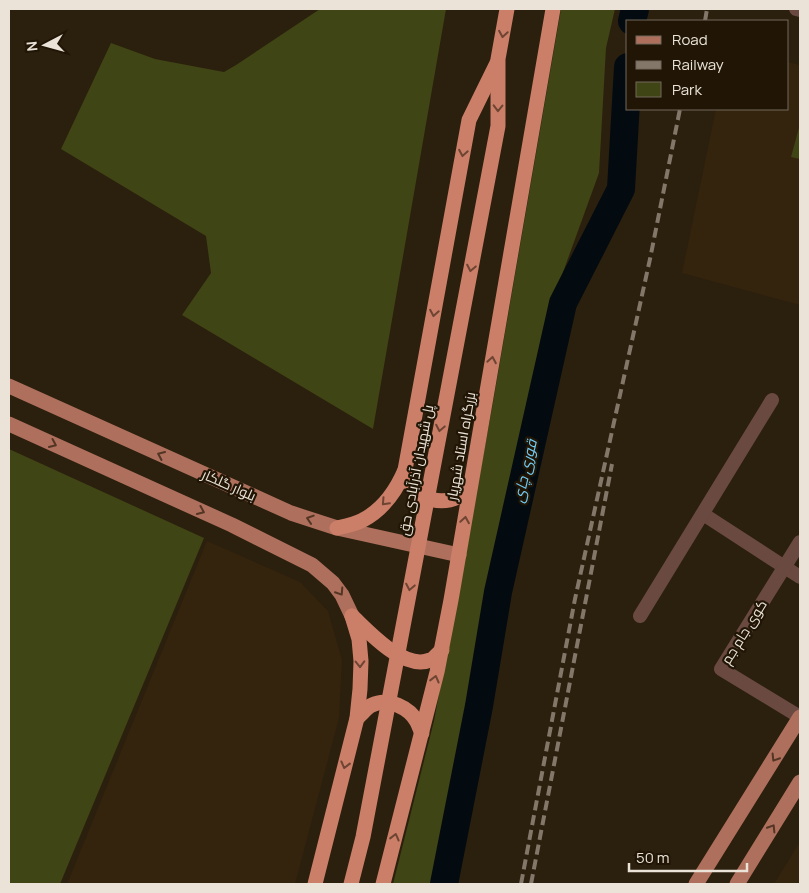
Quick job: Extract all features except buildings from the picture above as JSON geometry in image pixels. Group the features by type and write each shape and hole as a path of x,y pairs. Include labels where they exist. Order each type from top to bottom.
{"highway":[{"path":"337,528 362,521 376,511 392,495 405,470 469,120 498,59 507,9"},
{"name":"بزرگراه استاد شهریار","path":"383,884 442,650 553,9"},
{"name":"پل شهیدان آذرآبادی حق","path":"352,884 363,837 498,126 498,59"},
{"path":"405,470 410,484 419,494 432,500 446,501 460,496 470,486"},
{"path":"352,616 376,638 406,660 418,662 431,660 442,650"},
{"path":"315,884 357,718 361,661 352,616"},
{"path":"357,718 372,705 384,702 397,705 409,711 417,721 422,733"}],"main road":[{"name":"بلوار گلکار","path":"9,386 291,513 337,528 459,555"},
{"path":"9,424 232,525 312,565 333,583 342,595 352,616"},
{"path":"696,884 800,717"},
{"path":"737,884 800,782"}],"street":[{"path":"796,9 800,10"},
{"path":"640,616 772,400"},
{"path":"703,514 800,577"},
{"name":"کوی جام جم","path":"800,542 720,669 800,717"}],"shaded area":[{"path":"789,62 800,65 800,305 682,273 716,110 789,110"},
{"path":"207,541 300,582 328,611 342,660 339,718 295,884 67,884"},
{"path":"800,842 800,884 774,884"}],"green space":[{"path":"320,9 446,9 373,429 182,315 211,273 206,236 61,149 111,43 155,59 224,72"},
{"path":"561,9 615,9 606,48 599,173 562,275 526,436 435,884 393,884 434,721 492,408"},
{"path":"800,124 800,159 791,157"},
{"path":"9,449 204,538 60,884 9,884"}],"waterway":[{"name":"قوری چای","path":"632,20 635,9"},
{"name":"قوری چای","path":"444,884 479,706 498,592 563,303 621,189 626,102"}],"railway":[{"path":"705,20 707,9"},
{"path":"521,884 575,599 650,259 680,110"},
{"path":"531,884 612,464"}]}
